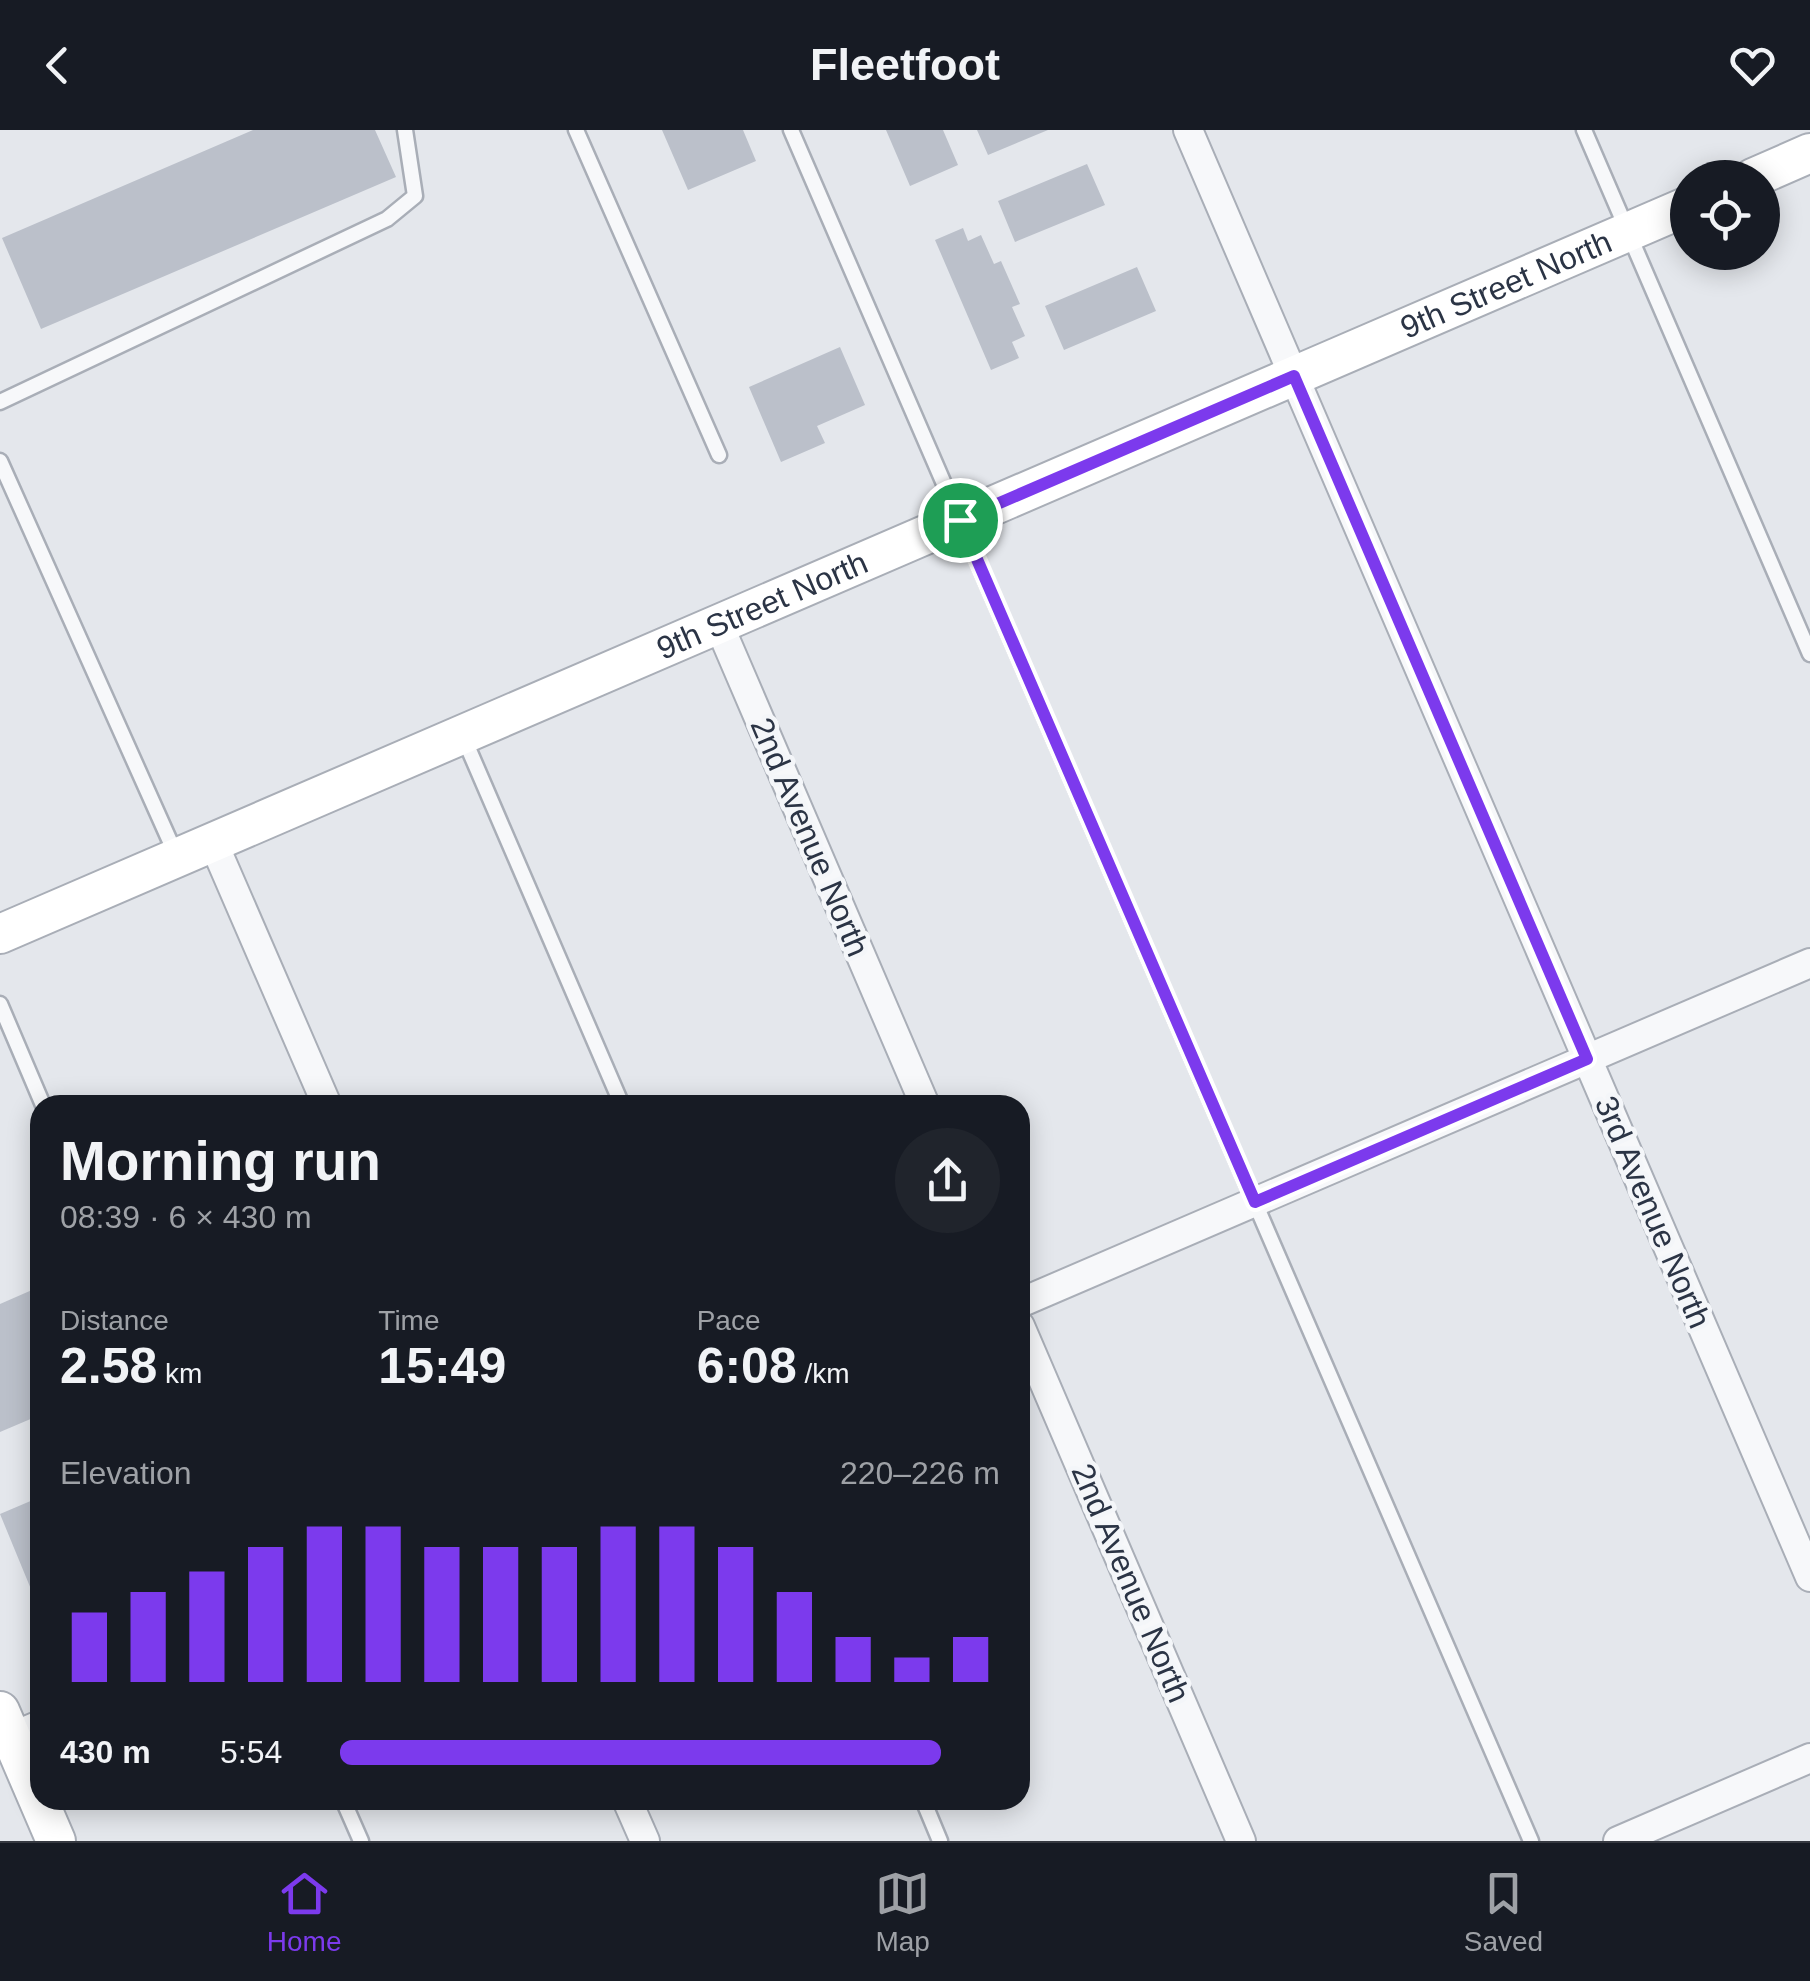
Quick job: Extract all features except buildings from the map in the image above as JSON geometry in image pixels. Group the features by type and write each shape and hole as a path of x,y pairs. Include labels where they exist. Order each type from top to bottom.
{"street":[{"name":"3rd Avenue North","path":"1188,130 1810,1577"},
{"path":"1780,166 1810,153"},
{"name":"9th Street North","path":"0,934 1670,214"},
{"name":"2nd Avenue North","path":"718,624 921,1095"},
{"path":"213,842 322,1095"},
{"path":"1030,1299 1810,963"},
{"name":"2nd Avenue North","path":"1030,1349 1242,1841"},
{"path":"13,1729 30,1773"},
{"path":"1618,1841 1810,1758"},
{"path":"44,1810 56,1841"},
{"path":"631,1810 645,1841"}],"lane":[{"path":"0,402 387,219 415,196 405,130"},
{"path":"576,130 719,455"},
{"path":"791,130 1532,1841"},
{"path":"1584,130 1810,654"},
{"path":"0,461 177,858"},
{"path":"462,735 618,1095"},
{"path":"0,1004 40,1095"},
{"path":"348,1810 361,1841"},
{"path":"926,1810 940,1841"}],"route":[{"path":"1294,376 1587,1059 1255,1202 960,520 1294,376"}]}
